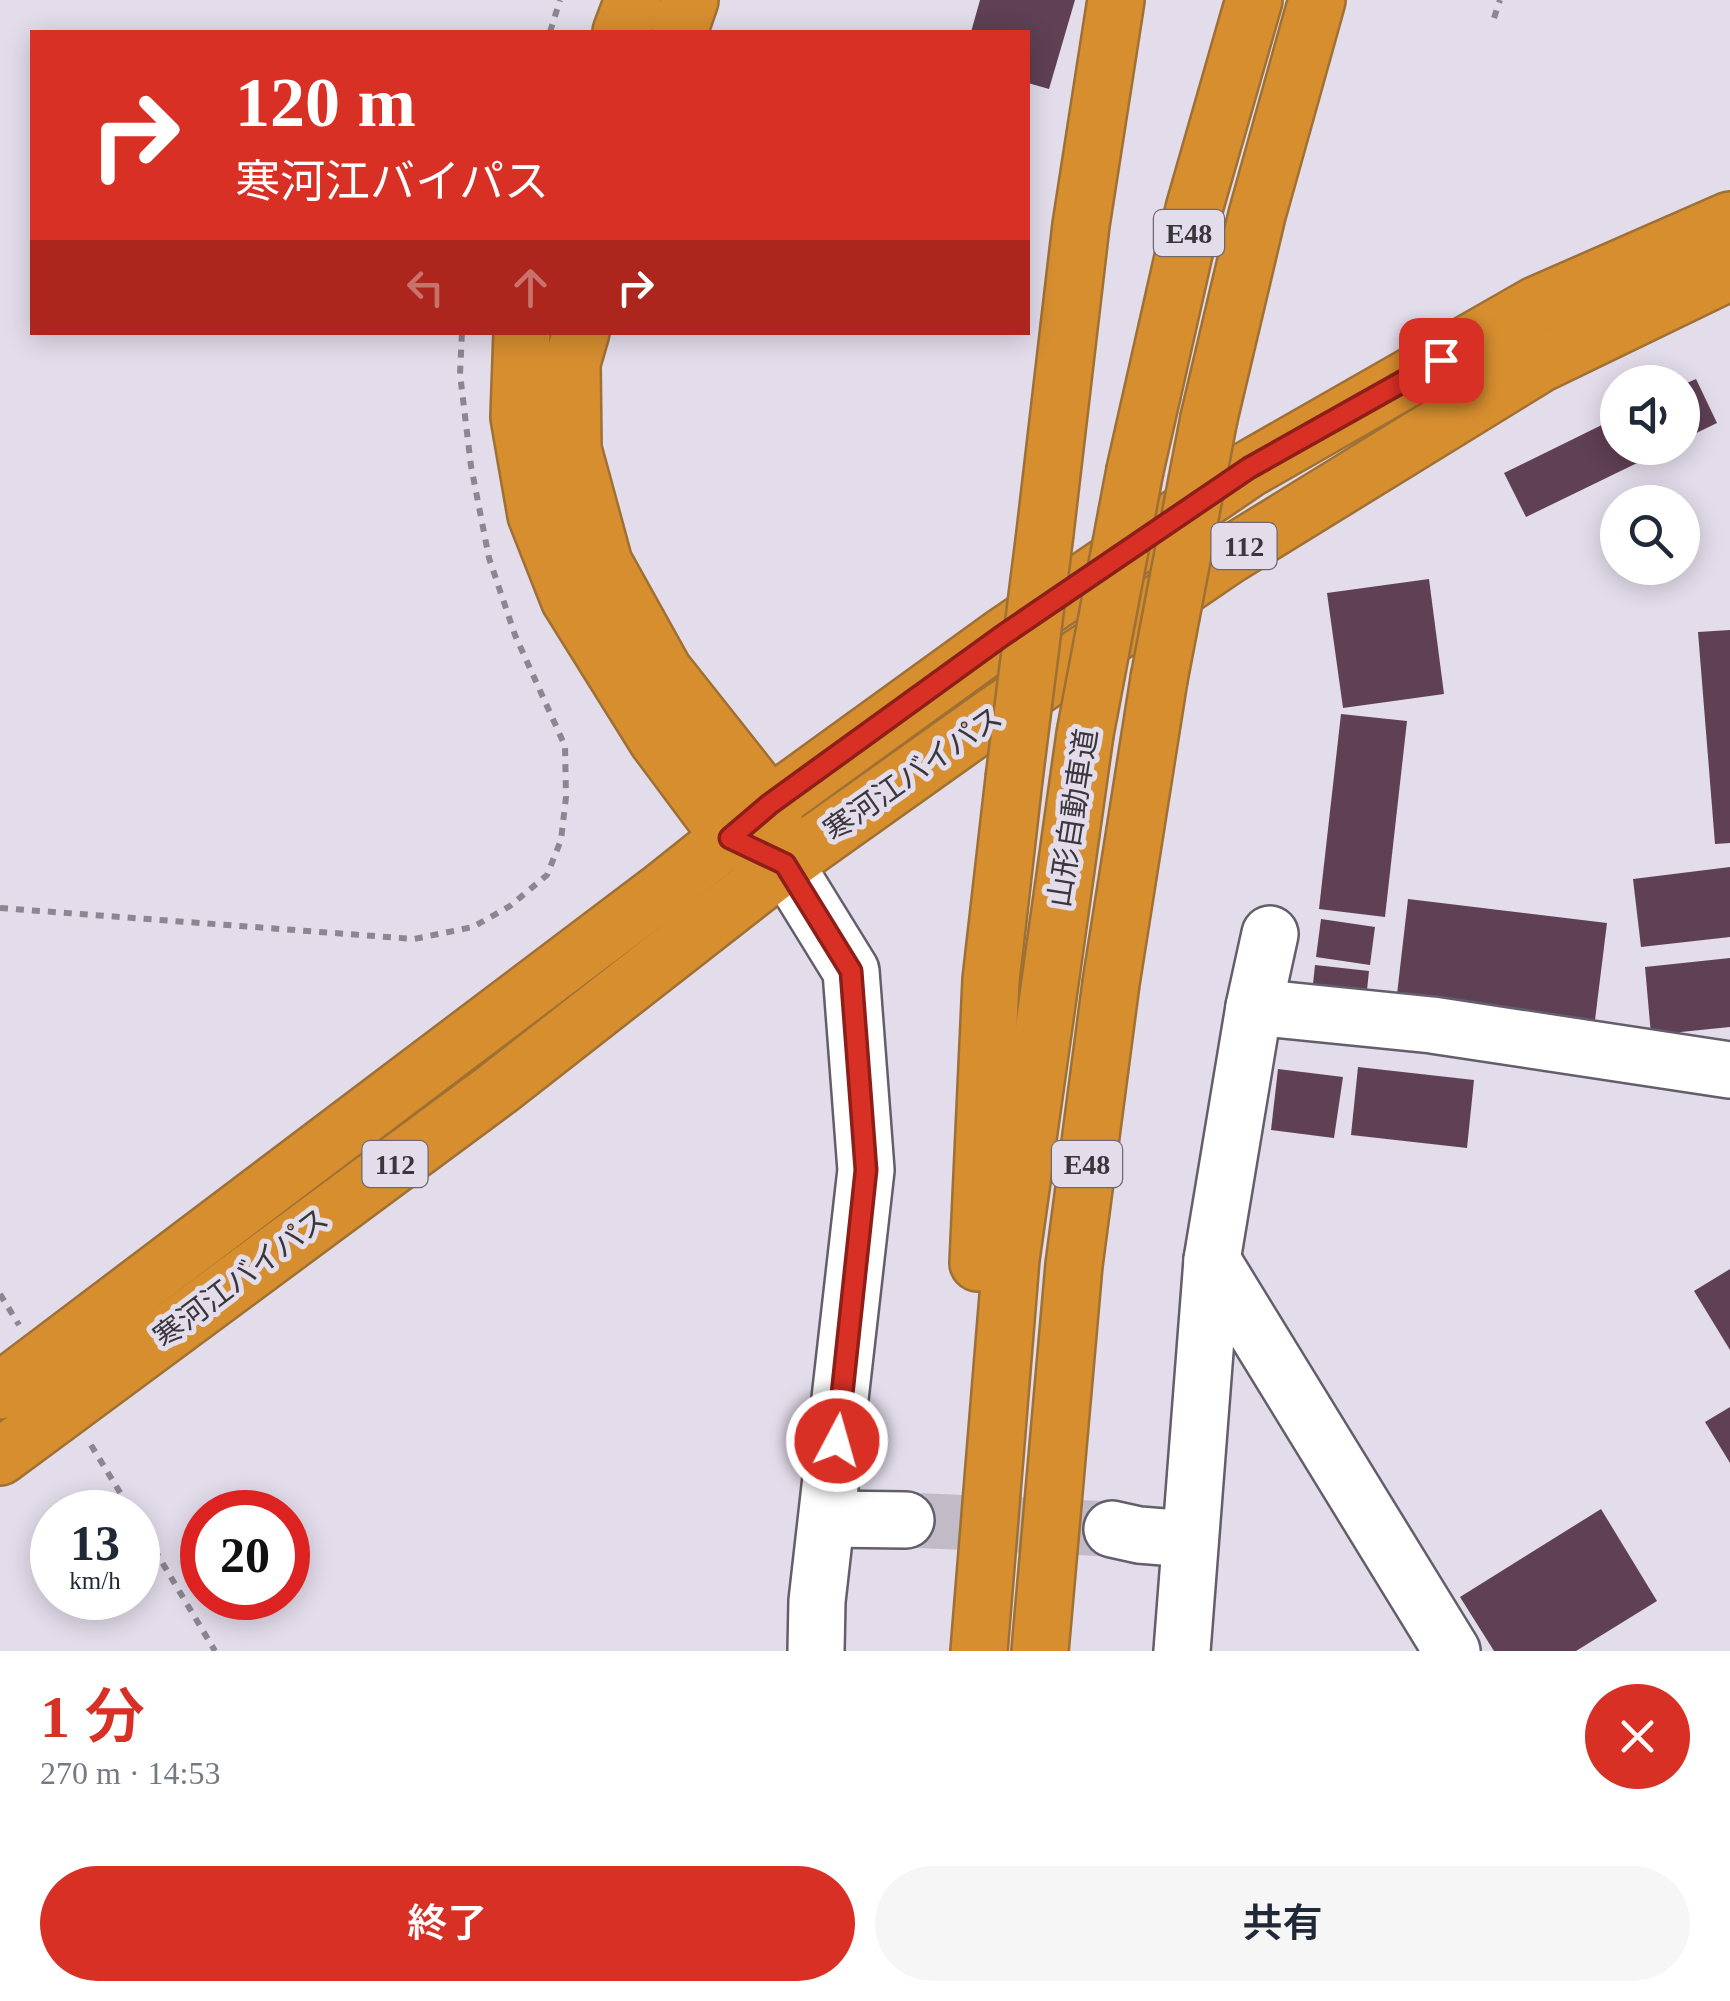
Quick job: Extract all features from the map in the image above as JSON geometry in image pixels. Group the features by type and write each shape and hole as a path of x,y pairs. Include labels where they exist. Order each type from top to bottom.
{"highway":[{"path":"621,30 633,0"},
{"path":"680,30 690,0"},
{"path":"979,1651 978,1256 991,980 1081,225 1116,0"},
{"name":"山形自動車道","path":"979,1651 1011,1259 1086,734 1135,470 1194,208 1254,0"},
{"name":"山形自動車道","path":"1040,1651 1074,1265 1111,983 1158,679 1209,418 1257,214 1317,0"},
{"name":"寒河江バイパス","path":"0,1391 750,821 1002,636 1249,468 1536,305 1730,220"},
{"name":"寒河江バイパス","path":"0,1458 497,1089 785,864 996,714 1228,556 1540,364 1730,272"},
{"path":"522,335 519,417 536,516 569,600 657,740 750,821"},
{"path":"580,335 572,363 572,448 604,563 750,821 785,864"}],"lane":[{"path":"785,864 851,971 866,1170 817,1602 816,1651"},
{"path":"1182,1651 1212,1260 1270,934"},
{"path":"1254,1007 1432,1025 1730,1070"},
{"path":"1212,1260 1452,1651"},
{"path":"828,1518 906,1520"},
{"path":"1112,1529 1139,1536 1189,1539"}],"path":[{"path":"551,30 560,0"},
{"path":"1494,18 1500,0"},
{"path":"0,908 414,939 473,927 510,906 547,876 561,840 566,746 515,635 488,558 460,374 462,335"},
{"path":"68,1407 119,1490"},
{"path":"160,1559 215,1651"}],"building":[{"path":"980,0 1075,0 1049,89 1030,84 1030,30 972,30"},
{"path":"1700,387 1717,423 1700,431"},
{"path":"1600,426 1600,465 1633,465 1526,517 1504,473"},
{"path":"1429,579 1444,694 1343,708 1327,593"},
{"path":"1730,630 1730,843 1715,844 1698,632"},
{"path":"1341,714 1407,721 1385,917 1319,909"},
{"path":"1730,867 1730,937 1641,947 1633,879"},
{"path":"1408,899 1607,923 1594,1028 1396,1003"},
{"path":"1321,919 1375,927 1370,965 1316,957"},
{"path":"1730,958 1730,1027 1651,1035 1645,967"},
{"path":"1315,965 1369,971 1365,1009 1311,1003"},
{"path":"1358,1067 1474,1080 1467,1148 1351,1135"},
{"path":"1278,1069 1343,1077 1334,1138 1271,1130"},
{"path":"1730,1269 1730,1350 1694,1291"},
{"path":"1730,1407 1730,1463 1705,1422"},
{"path":"1601,1509 1657,1601 1576,1651 1494,1651 1460,1597"}],"tunnel":[{"path":"906,1520 1112,1529"}],"route":[{"path":"837,1441 866,1170 851,971 785,864 730,838 770,804 1002,636 1249,468 1441,360"}]}
